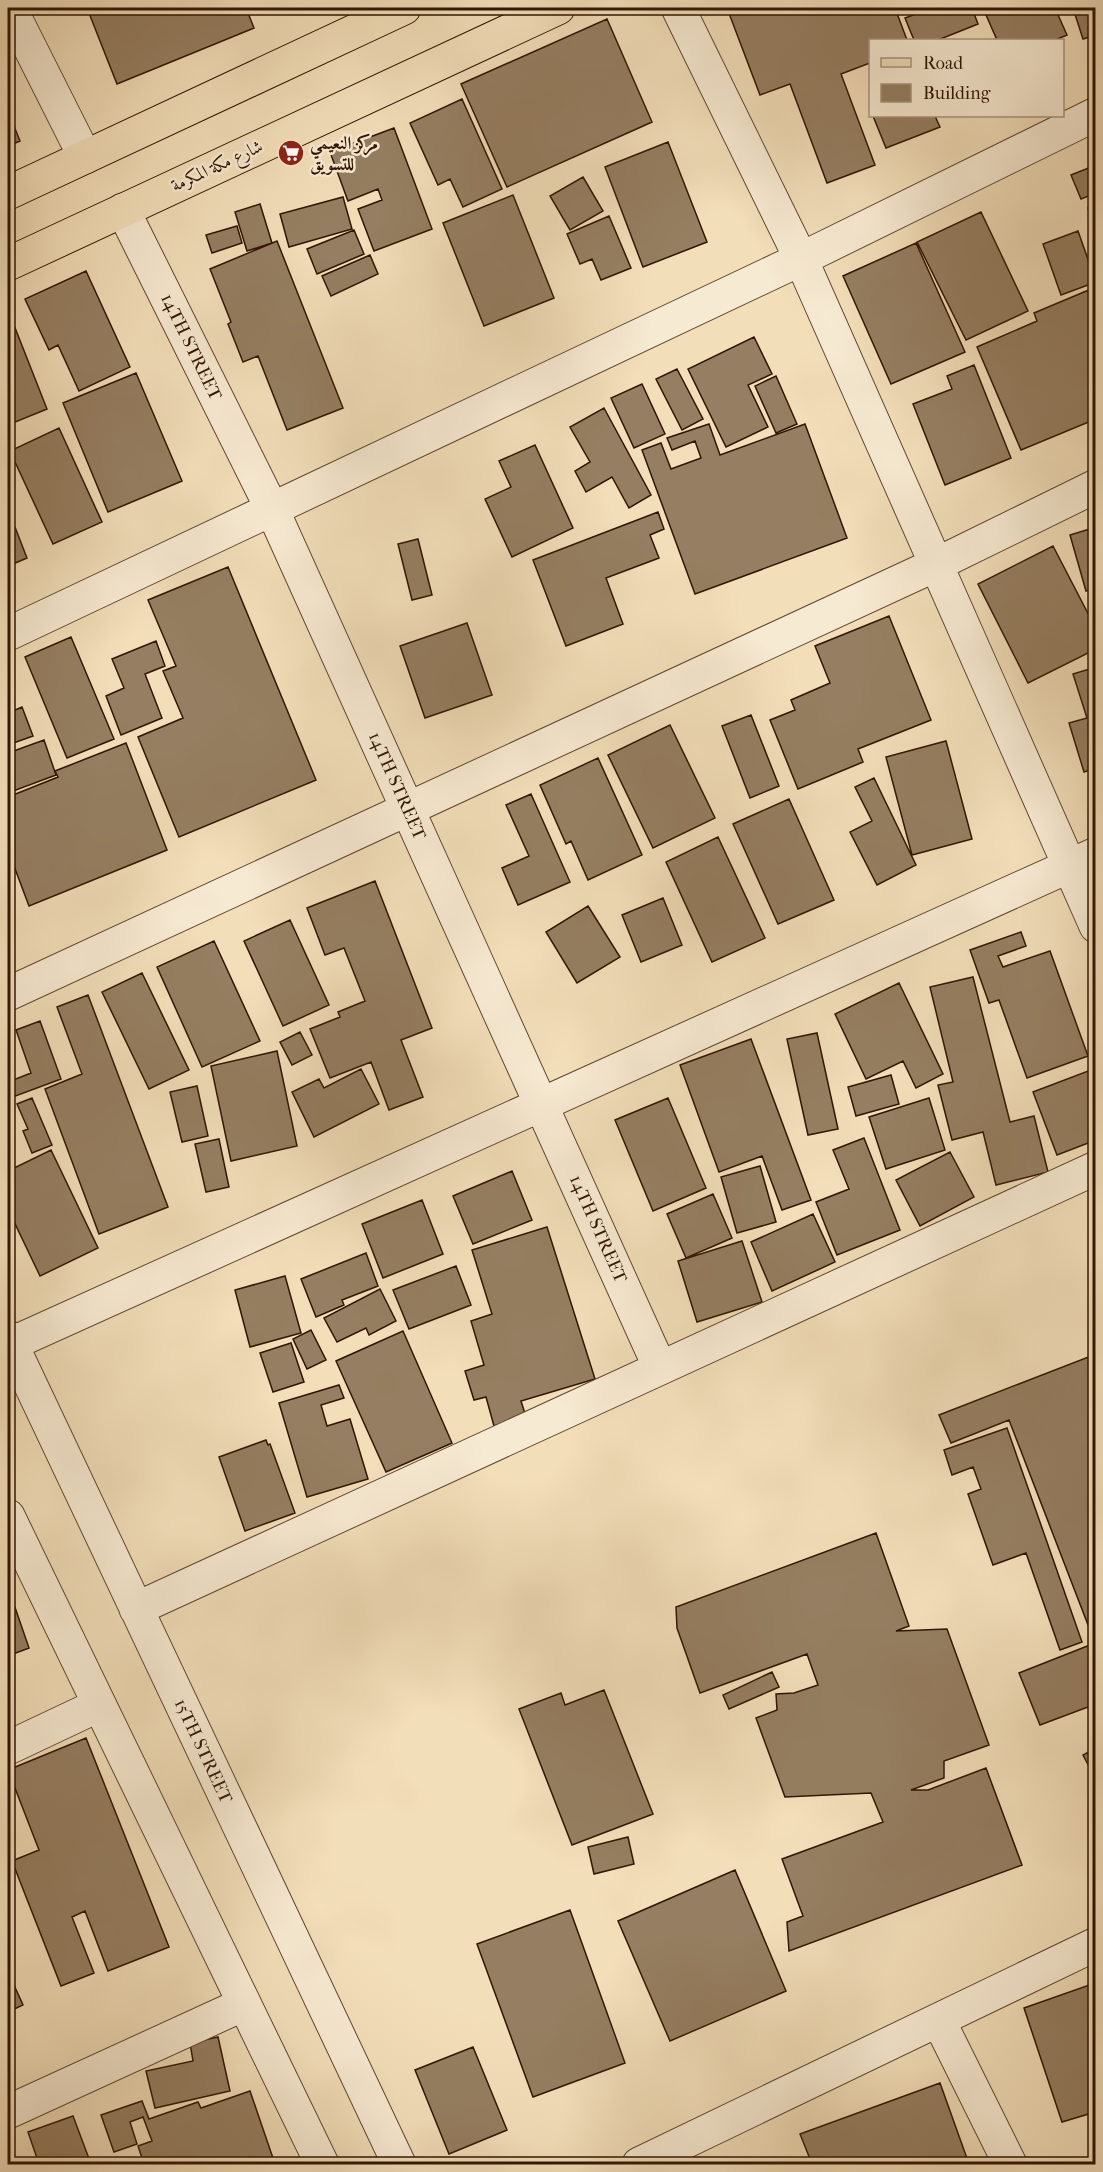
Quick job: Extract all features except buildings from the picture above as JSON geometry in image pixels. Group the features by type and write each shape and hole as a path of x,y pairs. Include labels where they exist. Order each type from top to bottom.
{"main road":[{"path":"8,193 404,8"},
{"name":"شارع مكة المكرمة","path":"8,264 558,8"}],"street":[{"path":"9,8 85,157"},
{"path":"678,8 801,259 935,565 1082,860 1095,926"},
{"path":"8,634 801,259 1095,114"},
{"name":"14TH STREET","path":"123,210 272,509 660,1368"},
{"path":"8,994 935,565 1095,486"},
{"path":"9,1341 541,1105 1082,860"},
{"path":"136,1609 1095,1168"},
{"name":"15TH STREET","path":"9,1341 399,2164"},
{"path":"8,1516 322,2164"},
{"path":"8,1748 99,1705"},
{"path":"639,2164 1095,1944"},
{"path":"8,2112 244,2004"},
{"path":"939,2021 1010,2164"}],"place":[{"name":"مركز النعيمي للتسويق","path":"291,153"}]}
